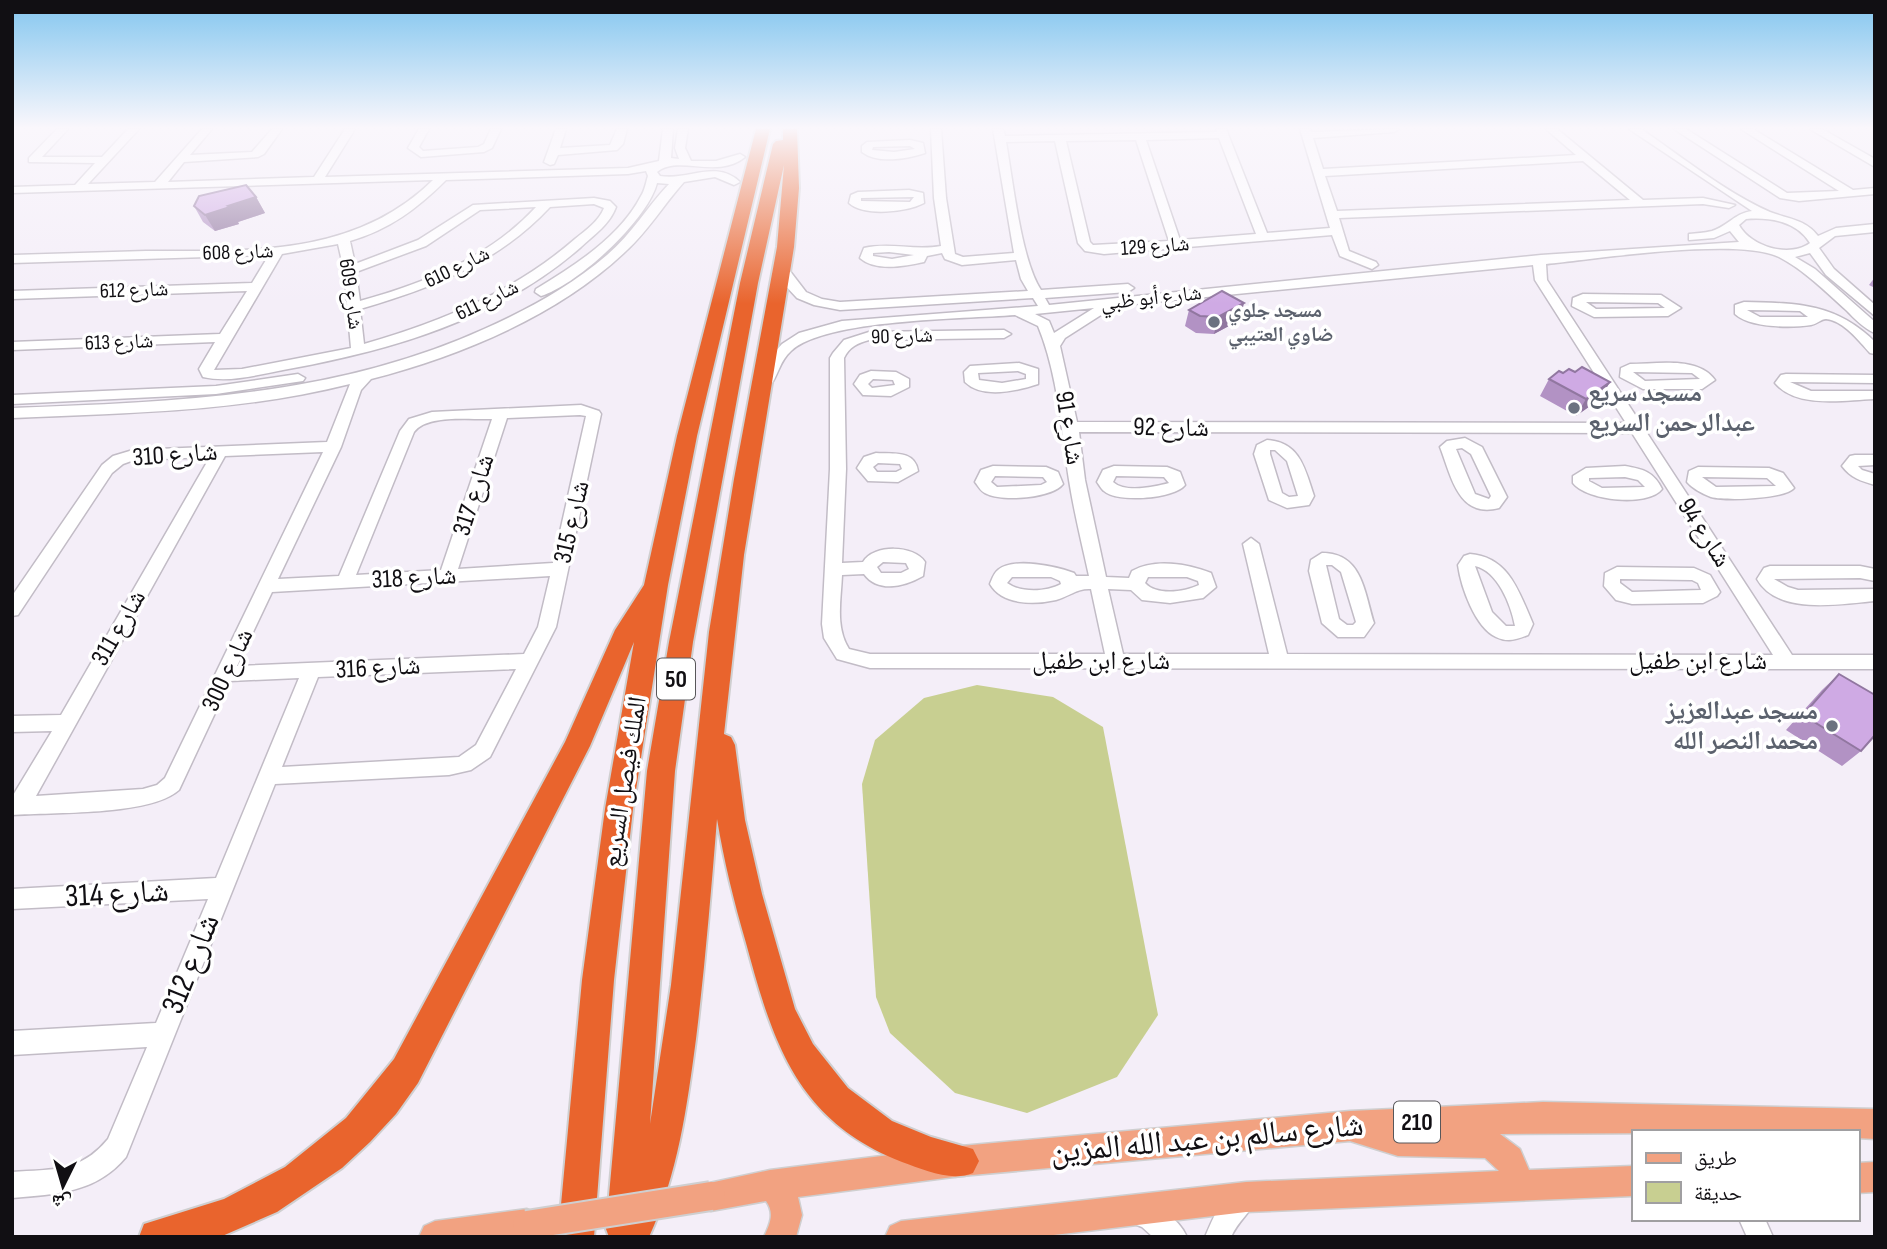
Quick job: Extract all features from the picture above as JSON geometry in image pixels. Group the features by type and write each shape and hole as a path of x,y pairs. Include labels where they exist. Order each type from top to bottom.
{"highway":[{"path":"726,276 722,241 733,187"},
{"name":"الملك فيصل السريع","path":"576,1237 603,941 619,809 656,584 687,436 748,187"},
{"name":"الملك فيصل السريع","path":"624,1237 661,771 681,642 749,283 771,187"},
{"path":"630,1237 655,1175 670,1106 701,854 717,671 742,494 782,269 791,187"},
{"path":"156,1237 234,1214 266,1197 334,1152 358,1132 384,1102 406,1071 577,746 627,630 656,584"},
{"path":"717,671 726,788 737,855 787,1028 821,1083 858,1121 906,1148 961,1161"}],"main road":[{"name":"شارع سالم بن عبد الله المزين","path":"435,1237 527,1225 770,1185 961,1161 1350,1126 1543,1117 1875,1124"},
{"path":"1350,1126 1398,1141 1487,1143 1496,1146 1510,1160 1515,1178 1513,1185"},
{"path":"901,1237 1008,1230 1126,1209 1246,1197 1632,1181"},
{"path":"770,1185 779,1191 788,1211 780,1237"}],"street":[{"path":"12,190 97,187"},
{"name":"شارع 608","path":"12,259 277,251 343,238 404,212 434,187"},
{"path":"12,400 216,390 281,382 371,362 432,342 502,313 555,283 609,242 643,202 651,187"},
{"path":"12,413 207,404 318,387 368,374 483,334 570,288 632,239 672,187"},
{"path":"939,187 947,249 951,258 962,261 1021,256"},
{"path":"1008,187 1027,279 1042,302"},
{"name":"شارع 129","path":"1072,187 1086,246 1099,250 1336,231"},
{"path":"1157,187 1176,245"},
{"path":"1244,187 1263,237"},
{"path":"1322,187 1344,253 1333,269"},
{"path":"1621,187 1640,203"},
{"path":"1695,187 1706,196 1729,205 1740,236 1758,246 1779,252 1800,253 1835,232 1875,229"},
{"path":"1721,187 1741,201 1807,230 1823,264 1875,312"},
{"path":"1770,187 1780,194 1799,198 1875,191"},
{"path":"1841,187 1850,193"},
{"path":"920,198 919,202 912,205 862,206 855,203 855,197 862,194 909,193 919,195 920,198 940,198"},
{"path":"1331,215 1640,203 1706,196"},
{"name":"شارع 611","path":"277,251 206,369 208,374 262,369 358,349 447,320 509,291 572,249 610,209 599,201 477,207 422,243 350,270"},
{"name":"شارع 610","path":"353,307 406,291 468,264 516,234 547,203"},
{"name":"شارع أبو ظبي","path":"1010,311 1082,292 1604,243 1696,237 1721,231 1750,215 1772,216"},
{"path":"1786,220 1823,224 1875,219"},
{"name":"شارع 609","path":"343,238 350,270 358,349"},
{"path":"1604,243 1613,246 1616,253"},
{"name":"شارع أبو ظبي","path":"782,269 790,286 802,297 824,305 852,307 1009,298 1042,302 1114,301 1616,253 1719,245 1758,246"},
{"path":"921,252 947,249"},
{"path":"1779,252 1811,272 1875,329"},
{"path":"1344,253 1372,265"},
{"path":"1541,260 1538,269 1541,280"},
{"path":"1504,263 1526,269 1541,280"},
{"path":"1009,298 1021,291 1027,279"},
{"name":"شارع 94","path":"1541,280 1787,662"},
{"name":"شارع 612","path":"12,295 256,287"},
{"path":"1835,292 1838,288 1851,292"},
{"path":"1557,306 1579,306 1594,313 1668,312 1674,308 1666,300 1654,298 1583,298 1578,300 1579,306"},
{"path":"1053,346 1060,335 1114,301"},
{"path":"847,324 840,321 838,315 852,307"},
{"path":"757,410 774,360 787,346 804,336 847,324 1010,311"},
{"name":"شارع 91","path":"1010,311 1040,320 1053,346 1071,427 1077,480 1097,583 1115,661"},
{"path":"1814,314 1834,315 1842,319 1875,350"},
{"name":"شارع 90","path":"843,654 832,638 838,469 836,358 841,348 851,340 869,336 1004,334"},
{"name":"شارع 613","path":"12,346 225,338"},
{"path":"1603,377 1627,377 1643,385 1702,384 1708,380 1702,372 1686,368 1630,368 1626,371 1627,377"},
{"name":"شارع 300","path":"16,805 144,797 164,791 178,776 333,447 354,388 368,374"},
{"name":"شارع 91","path":"1033,375 1060,376"},
{"path":"1875,379 1786,377 1782,383 1788,390 1802,395 1875,395"},
{"name":"شارع 90","path":"837,386 861,384"},
{"path":"318,387 338,393 349,406"},
{"path":"207,404 214,398 216,390"},
{"name":"شارع 315","path":"268,776 464,764 482,751 531,661 551,614 595,417 585,410 432,417 411,425 345,582"},
{"name":"شارع 317","path":"447,576 501,414"},
{"name":"شارع 92","path":"1071,427 1273,437 1455,436 1636,428"},
{"name":"شارع 310","path":"12,610 113,462 133,455 333,447"},
{"name":"شارع 311","path":"16,805 220,452"},
{"path":"1875,460 1855,460 1850,466 1857,474 1875,480"},
{"path":"838,469 865,468"},
{"name":"شارع 94","path":"1653,483 1695,482 1714,492 1779,491 1786,485 1775,475 1760,472 1698,472 1694,475 1695,482"},
{"name":"شارع 91","path":"1055,480 1105,482"},
{"path":"1251,544 1280,661"},
{"path":"835,569 868,568"},
{"name":"شارع 318","path":"268,586 560,569"},
{"name":"شارع 94","path":"1768,585 1766,576 1770,572 1860,572 1875,575"},
{"name":"شارع 94","path":"1708,584 1711,592 1703,597 1632,598 1616,591 1611,581 1617,573 1684,573 1700,576 1708,584 1768,585 1789,596 1875,595"},
{"path":"1070,582 1136,584"},
{"path":"1352,633 1359,661"},
{"path":"1512,634 1522,661"},
{"name":"شارع ابن طفيل","path":"843,654 870,661 1875,662"},
{"name":"شارع 316","path":"225,674 531,661"},
{"name":"شارع 312","path":"12,1185 76,1180 103,1165 117,1148 311,671"},
{"path":"12,724 64,723"},
{"name":"شارع 314","path":"12,899 222,888"},
{"path":"12,1043 163,1034"},
{"path":"1218,1237 1227,1216 1246,1197"},
{"path":"1126,1209 1151,1218 1174,1237"},
{"path":"1753,1221 1760,1237"}],"green space":[{"path":"977,685 1053,697 1103,727 1158,1015 1117,1077 1027,1113 955,1093 890,1033 876,997 862,784 875,740 924,698"}],"building":[{"path":"248,187 256,197 205,215 194,206 199,196"},
{"path":"1222,291 1244,303 1218,317 1200,316 1189,310"},
{"path":"1582,367 1610,382 1586,399 1549,379 1559,371 1563,373 1569,369 1575,372"},
{"path":"1839,674 1875,695 1875,735 1861,751 1803,715"}],"place":[{"name":"مسجد جلوي ضاوي العتيبي","path":"1214,322"},
{"name":"مسجد سريع عبدالرحمن السريع","path":"1574,408"},
{"name":"مسجد عبدالعزيز محمد النصر الله","path":"1832,726"}]}
